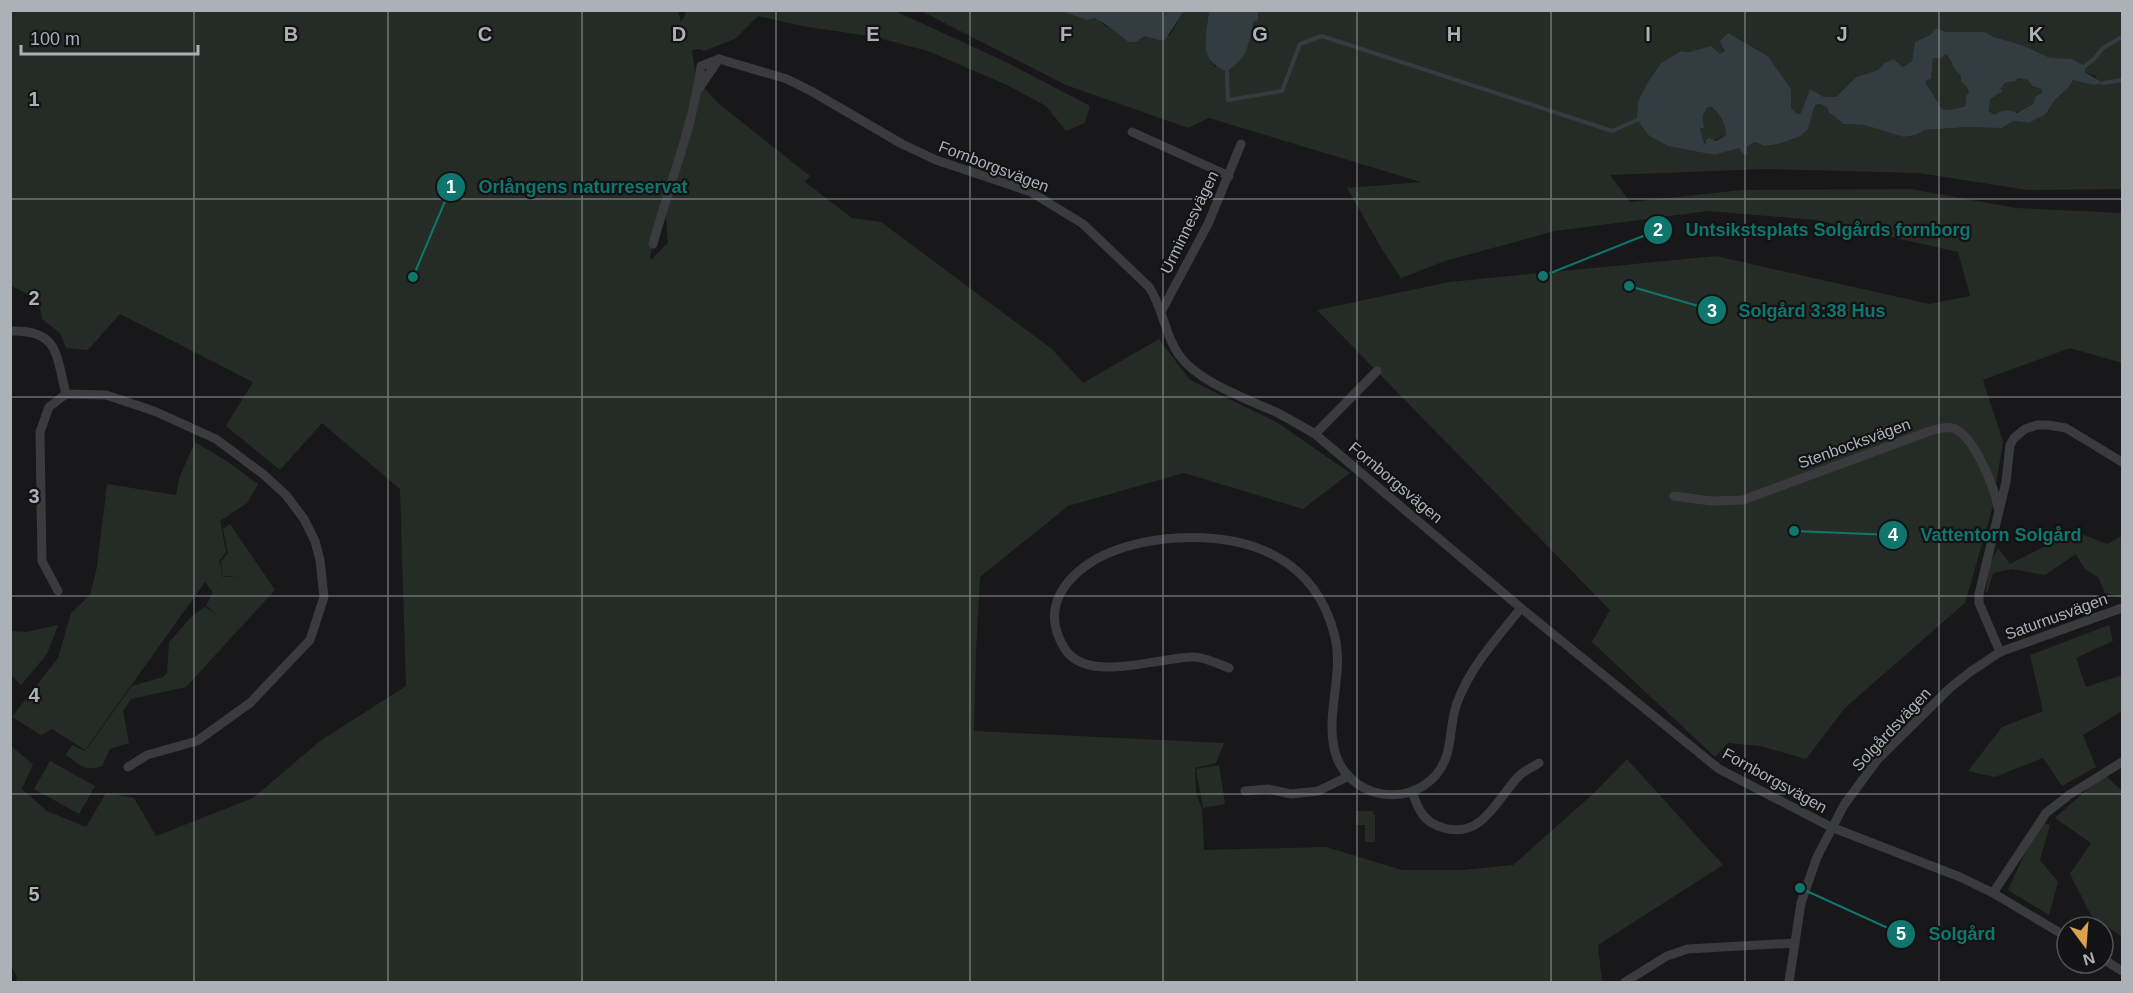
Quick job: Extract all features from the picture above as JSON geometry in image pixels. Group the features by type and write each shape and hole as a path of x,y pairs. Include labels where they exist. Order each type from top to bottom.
{"street":[{"name":"Fornborgsvägen","path":"653,244 692,118 701,66 719,59 787,79 902,144 936,160 1031,192 1083,225 1136,273 1156,297 1172,344 1188,366 1205,378 1282,415 1315,434 1521,608 1719,769 1831,827 1960,877 1993,893 2055,930"},
{"path":"1132,132 1228,176"},
{"name":"Urminnesvägen","path":"1161,312 1208,224 1241,144"},
{"path":"10,332 24,331 40,334 49,341 66,394"},
{"path":"1315,434 1377,371"},
{"path":"58,591 42,561 40,432 49,407 66,394 106,395 154,411 216,439 263,474 286,495 304,519 315,541 320,560 324,597 310,640 250,703 197,741 147,755 128,767"},
{"name":"Stenbocksvägen","path":"2000,652 1979,603 1979,594 1998,507 2006,482 2010,445 2014,438 2025,429 2048,425 2066,428 2122,462"},
{"name":"Stenbocksvägen","path":"1674,496 1711,501 1743,500 1930,431 1949,427 1957,429 1969,440 1996,491 1998,507"},
{"path":"1229,668 1196,657 1112,667 1101,667 1075,658 1067,652 1056,629 1055,611 1060,593 1068,580 1091,562 1113,552 1143,543 1191,537 1231,540 1267,550 1282,559 1305,578 1322,602 1335,638 1337,673 1332,732 1338,760 1347,777 1376,793 1386,794 1412,792 1435,776 1442,767 1448,754 1456,705 1475,666 1521,608"},
{"name":"Saturnusvägen","path":"2000,652 2122,608"},
{"name":"Solgårdsvägen","path":"1789,982 1801,903 1817,856 1831,827 1878,759 1950,688 2000,652"},
{"path":"1412,792 1420,813 1427,820 1450,830 1463,830 1482,822 1520,774 1539,763"},
{"path":"1993,893 2046,813 2069,795 2122,764"},
{"path":"1245,791 1268,789 1292,794 1304,793 1318,791 1347,777"},
{"path":"1625,982 1667,956 1688,949 1795,943"}],"shaded area":[{"path":"678,10 681,22 687,11 895,11 1008,63 1090,106 1085,123 1066,131 1046,106 1007,85 928,51 875,37 802,26 758,16 735,39 704,51 692,50 696,79 718,103 810,176 805,182 852,218 881,222 1052,349 1083,383 1159,339 1190,380 1278,423 1350,473 1303,509 1184,473 1068,506 980,577 974,731 1224,743 1216,763 1195,768 1196,793 1202,809 1204,850 1326,847 1402,870 1463,870 1513,865 1594,793 1627,759 1723,865 1598,945 1602,982 16,982 17,978 11,965 11,746 33,764 22,789 47,811 86,827 106,793 134,798 156,836 253,798 320,741 406,686 400,489 322,423 280,470 226,426 253,382 120,314 88,350 66,348 60,333 42,319 38,299 11,286 11,11","holes":["664,193 668,243 651,260"]},
{"path":"921,11 1065,11 1098,19 1128,42 1136,42 1145,36 1158,40 1170,35 1184,11 1209,11 1206,47 1215,67 1251,33 1258,11 2122,11 2122,189 2028,190 1918,173 1765,169 1610,175 1630,202 1742,190 1911,189 2016,208 2122,213 2122,363 2070,348 1983,380 2003,442 1992,509 1965,603 1845,708 1806,759 1760,746 1728,743 1715,757 1592,642 1610,610 1317,310 1449,282 1716,256 1929,304 1970,296 1958,252 1816,220 1708,211 1555,231 1445,261 1401,278 1347,188 1421,182 1209,118 1188,128 1066,85","holes":["1936,28 1947,32 1984,32 2022,45 2050,59 2073,59 2085,72 2096,76 2093,85 2073,80 2054,101 2046,114 2029,123 2013,121 1925,130 1905,137 1864,125 1843,124 1829,113 1827,107 1820,104 1815,105 1808,129 1801,136 1779,144 1764,146 1755,142 1747,147 1744,155 1739,148 1715,155 1693,150 1648,135 1637,120 1648,82 1661,63 1681,51 1720,54 1725,51 1728,33 1768,56 1791,89 1791,108 1796,114 1801,114 1810,89 1824,97 1836,97 1856,77 1878,70 1892,59 1903,67 1912,61 1915,42 1930,35"]},
{"path":"1065,11 1184,11 1165,40 1145,36 1136,42 1128,42 1094,18 1087,20"},
{"path":"1209,11 1258,11 1258,20 1254,22 1243,56 1227,71 1217,67 1207,54 1205,38"},
{"path":"1936,28 1947,32 1984,32 2022,45 2050,58 2072,59 2085,66 2085,72 2103,83 2093,85 2073,80 2054,101 2046,114 2029,123 2013,121 2002,128 1968,127 1925,130 1916,135 1904,137 1864,125 1843,124 1829,113 1827,107 1820,104 1815,105 1808,129 1801,136 1779,144 1764,146 1755,142 1747,147 1747,155 1744,155 1739,148 1715,155 1668,146 1648,135 1637,120 1638,102 1661,63 1681,51 1690,52 1711,46 1720,54 1725,51 1720,41 1728,33 1768,56 1791,89 1791,108 1797,114 1801,113 1810,89 1824,97 1836,97 1856,77 1878,70 1884,63 1893,59 1903,67 1912,61 1915,42 1930,35","holes":["1946,54 1961,76 1961,81 1967,87 1969,94 1966,95 1966,106 1949,110 1942,109 1926,83 1931,79 1933,58 1941,58","2018,78 2028,80 2032,86 2041,89 2042,93 2036,96 2033,104 2017,113 2006,111 1995,115 1989,111 1990,99 2003,91 2000,89 2005,83 2016,81","1712,107 1720,116 1726,135 1716,141 1709,138 1706,144 1700,128 1704,128 1703,115 1707,108"]},
{"path":"1946,54 1968,87 1969,94 1966,106 1949,110 1942,109 1926,83 1927,79 1931,78 1933,58"},
{"path":"2018,78 2028,80 2032,86 2041,89 2042,93 2027,108 1995,115 1989,110 1990,99 2005,83"},
{"path":"1712,107 1722,119 1726,135 1704,144 1700,128 1704,127 1703,115 1707,108"},
{"path":"195,442 258,484 247,503 220,521 226,552 218,563 220,563 223,577 238,576 223,576 221,562 228,553 223,529 230,524 275,590 186,687 131,699 123,711 129,743 110,749 102,766 87,768 66,755 72,745 85,751 132,686 163,677 167,673 169,642 194,614 205,607 220,616 206,606 213,592 205,582 85,750 52,729 41,735 12,717 58,658 71,613 90,595 97,567 107,484 176,495 180,476"},
{"path":"2068,529 2107,544 2122,536 2122,597 2105,593 2098,577 2085,569 2076,554 2045,575 2012,569 1993,573 1987,594 1990,564 1998,548 2010,564 2055,541"},
{"path":"58,625 47,654 21,685 11,675 11,631 26,632"},
{"path":"2109,625 2113,641 2076,658 2086,687 2122,675 2122,711 2083,735 2096,767 2062,786 2043,758 1995,777 1968,771 2002,727 2043,711 2030,655"},
{"path":"50,761 95,786 79,814 34,789"},
{"path":"1219,765 1225,804 1203,808 1196,769"},
{"path":"2104,774 2122,791 2121,936 2115,932 2115,915 2091,915 2070,874 2091,843 2055,818"},
{"path":"1356,811 1373,811 1375,814 1375,842 1365,842 1365,825 1356,825"},
{"path":"2039,822 2050,825 2040,860 2058,882 2049,915 2008,890"}],"waterway":[{"path":"1227,71 1228,100 1282,91 1300,44 1322,36 1612,131 1637,120"},
{"path":"2085,66 2103,48 2122,37"},
{"path":"2103,83 2122,80"}],"place":[{"name":"Untsikstsplats Solgårds fornborg","path":"1543,276"},
{"name":"Orlångens naturreservat","path":"413,277"},
{"name":"Solgård 3:38 Hus","path":"1629,286"},
{"name":"Vattentorn Solgård","path":"1794,531"},
{"name":"Solgård","path":"1800,888"}]}
